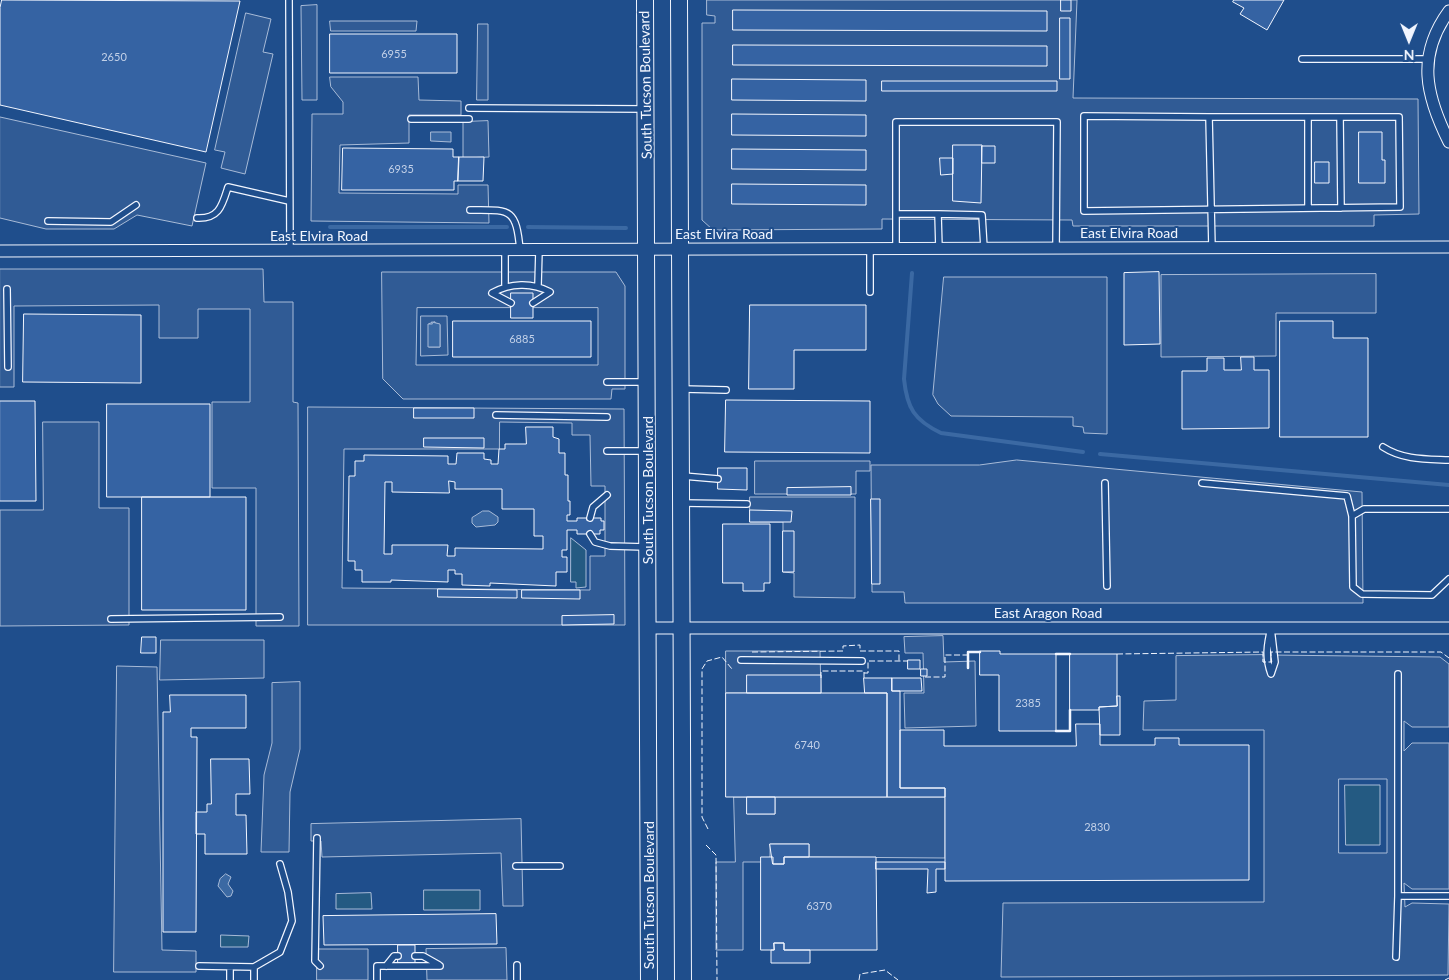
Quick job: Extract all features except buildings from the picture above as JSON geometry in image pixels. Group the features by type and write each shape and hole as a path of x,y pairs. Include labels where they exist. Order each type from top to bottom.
{"main road":[{"name":"South Tucson Boulevard","path":"645,0 648,250 649,980"},
{"path":"679,0 683,980"}],"street":[{"path":"1449,11 1436,32 1429,60 1428,88 1436,117 1449,142"},
{"name":"East Elvira Road","path":"0,251 1449,247"},
{"name":"East Aragon Road","path":"648,628 1449,628"}],"lane":[{"path":"289,0 290,251"},
{"path":"1302,60 1429,60"},
{"path":"469,108 646,109"},
{"path":"1084,116 1340,117 1399,117 1400,207 1084,211 1084,116"},
{"path":"1209,117 1212,248"},
{"path":"1308,117 1308,208"},
{"path":"1340,117 1342,208"},
{"path":"411,119 469,119"},
{"path":"896,249 896,122 1056,122 1056,248"},
{"path":"197,218 211,218 217,214 222,206 228,187 290,202"},
{"path":"48,222 111,222 136,205"},
{"path":"470,210 501,210 511,215 518,225 520,250"},
{"path":"896,214 982,215 984,248"},
{"path":"938,214 939,249"},
{"path":"870,249 870,292"},
{"path":"505,250 505,285"},
{"path":"538,285 539,250"},
{"path":"511,303 492,293 505,285 538,285 550,292 533,303"},
{"path":"8,289 8,367"},
{"path":"606,382 648,382"},
{"path":"680,389 726,390"},
{"path":"496,415 607,417"},
{"path":"1383,447 1393,453 1411,458 1449,460"},
{"path":"607,451 648,451"},
{"path":"680,476 718,479"},
{"path":"1105,483 1107,586"},
{"path":"1202,483 1347,496 1352,516 1353,587 1362,594 1432,595 1449,579"},
{"path":"590,518 593,507 607,495"},
{"path":"680,503 747,504"},
{"path":"1352,516 1364,509 1449,509"},
{"path":"590,534 595,542 610,546 648,547"},
{"path":"111,618 280,617"},
{"path":"1271,628 1275,662 1271,674 1267,662 1267,649 1271,628"},
{"path":"741,660 862,661"},
{"path":"1396,957 1398,896 1398,674"},
{"path":"317,838 315,961 320,966"},
{"path":"199,966 254,967 280,952 292,921 288,892 280,864"},
{"path":"516,866 560,866"},
{"path":"1398,896 1449,896"},
{"path":"386,966 394,956 398,956"},
{"path":"377,980 377,966 440,966 423,956 415,956"},
{"path":"517,966 517,980"},
{"path":"230,967 230,980"},
{"path":"254,967 254,980"}],"shaded area":[{"path":"707,0 1077,0 1073,98 1418,99 1419,214 1374,215 1374,226 1073,226 1072,220 882,219 882,229 713,230 702,220 702,23 715,23 715,16 707,15"},
{"path":"317,5 317,100 302,100 301,6"},
{"path":"246,13 271,19 263,52 273,54 245,174 221,168 225,152 215,150"},
{"path":"330,21 417,21 416,31 331,31"},
{"path":"478,24 488,24 488,100 477,100"},
{"path":"330,77 418,77 419,100 461,101 461,115 409,115 409,143 340,145 339,193 458,194 458,185 488,185 489,223 311,221 312,114 343,114 343,102 331,87"},
{"path":"0,117 206,163 192,226 137,215 114,229 46,229 0,218"},
{"path":"488,121 489,157 463,158 463,122"},
{"path":"431,132 451,132 451,142 431,141"},
{"path":"0,269 263,269 264,302 293,302 293,402 298,403 299,626 256,626 256,488 212,488 212,402 250,402 250,309 198,309 198,338 159,338 159,305 14,306 14,387 0,387"},
{"path":"382,272 616,272 625,286 625,389 612,389 611,399 403,399 383,379","holes":["417,308 598,308 598,365 416,365"]},
{"path":"1376,274 1376,313 1276,313 1276,356 1161,357 1161,275"},
{"path":"944,277 1107,277 1107,434 1084,433 1083,427 1073,426 1073,417 951,416 938,404 933,395"},
{"path":"421,316 447,316 448,355 421,356","holes":["435,322 440,325 440,347 429,347 429,324"]},
{"path":"432,322 440,324 440,347 428,347 428,324 432,324"},
{"path":"308,407 624,409 625,625 308,625","holes":["500,422 572,423 572,435 590,435 591,486 605,486 605,556 590,556 590,590 342,588 344,449 499,449"]},
{"path":"43,422 99,422 99,508 129,508 129,625 0,626 0,510 43,510"},
{"path":"1017,460 1362,492 1363,603 905,603 904,592 872,592 871,465 979,465"},
{"path":"755,461 870,461 870,471 856,471 856,494 755,494"},
{"path":"750,497 855,497 855,598 794,597 794,573 783,572 783,522 750,522"},
{"path":"483,511 489,511 498,517 498,522 495,525 476,527 472,523 472,518"},
{"path":"571,538 586,550 586,587 576,588 576,582 571,582"},
{"path":"943,636 944,662 975,661 976,726 905,728 904,693 924,693 923,653 905,653 904,637"},
{"path":"161,640 264,640 264,678 160,680"},
{"path":"726,651 820,651 821,693 726,693"},
{"path":"1263,655 1263,662 1271,662 1271,655 1440,657 1449,664 1449,727 1412,727 1404,721 1404,751 1412,743 1449,743 1449,889 1412,889 1404,883 1405,907 1412,903 1449,904 1448,975 1001,977 1003,903 1264,902 1264,730 1143,730 1144,701 1176,700 1176,656","holes":["1339,779 1387,779 1387,853 1339,853"]},
{"path":"117,666 157,667 162,950 196,951 196,972 114,972"},
{"path":"300,682 300,749 290,792 289,852 261,852 264,775 272,743 272,683"},
{"path":"1345,785 1380,785 1380,845 1346,845"},
{"path":"734,797 747,797 747,814 775,814 775,797 945,797 945,858 809,857 809,844 770,844 770,857 761,862 743,862 743,950 716,950 716,862 735,862"},
{"path":"521,819 523,906 503,906 501,853 322,857 321,841 311,841 311,824"},
{"path":"226,874 231,877 228,884 233,891 231,896 227,897 218,886 220,879"},
{"path":"424,890 480,890 480,910 424,910"},
{"path":"371,893 372,909 336,909 336,894"},
{"path":"221,935 249,936 248,947 221,947"},
{"path":"506,948 507,980 427,980 426,949"},
{"path":"317,949 368,949 368,980 317,980"}],"waterway":[{"path":"330,227 507,227"},
{"path":"528,227 626,228"},
{"path":"912,273 904,379 907,398 918,418 941,433 1083,452"},
{"path":"1100,454 1449,485"}],"fence":[{"path":"752,652 843,651 843,646 860,645 860,651 899,651 899,661"},
{"path":"1117,654 1263,652 1263,662 1271,662 1271,652 1441,652 1449,658"},
{"path":"925,677 945,677 945,655 968,655"},
{"path":"708,829 702,817 702,669 707,661 722,657 732,669"},
{"path":"864,673 868,673 868,661 908,661"},
{"path":"821,678 821,671 864,671 864,678"},
{"path":"706,845 716,855 717,980"},
{"path":"859,980 860,974 885,970 898,980"},
{"path":"1445,980 1449,978"}],"wall":[{"path":"968,668 968,652 980,652"},
{"path":"1056,654 1070,654"},
{"path":"1056,731 1070,731 1070,710"}]}
